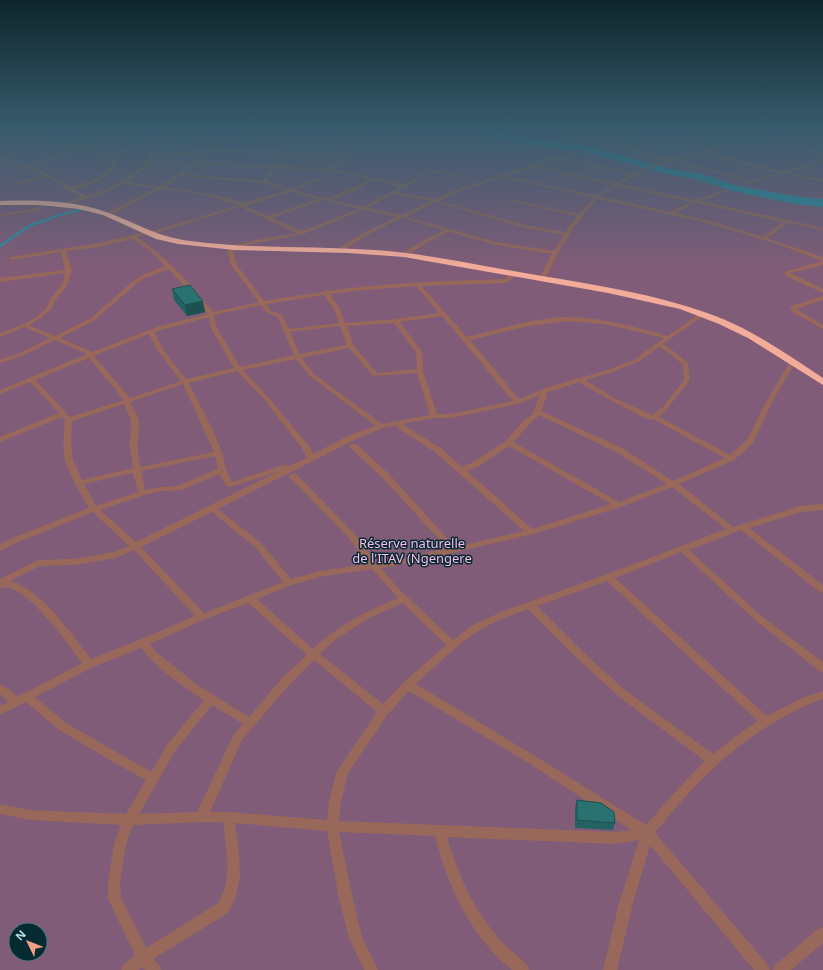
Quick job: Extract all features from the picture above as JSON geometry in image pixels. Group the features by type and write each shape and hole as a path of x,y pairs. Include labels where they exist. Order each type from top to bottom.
{"highway":[{"path":"0,203 65,204 106,215 147,234 172,241 233,248 376,252 404,255 637,296 683,307 738,330 793,362 823,382"}],"street":[{"path":"71,188 96,180 105,175"},
{"path":"65,204 113,189 133,175"},
{"path":"106,215 184,175"},
{"path":"187,175 264,182 325,200 402,217 501,244 555,253"},
{"path":"264,182 268,175"},
{"path":"12,258 107,244 147,234 291,190 319,179 324,175"},
{"path":"356,175 406,187"},
{"path":"381,426 312,375 297,356 280,316 269,312 234,265 230,251 241,245 302,233 364,208 406,187 424,175"},
{"path":"454,175 460,177"},
{"path":"577,175 823,229"},
{"path":"542,279 566,234 596,198 634,175"},
{"path":"730,175 751,181"},
{"path":"745,183 770,175"},
{"path":"796,175 823,181"},
{"path":"16,185 46,176 63,183 86,198"},
{"path":"338,251 358,238 436,200 472,185 503,176 704,221 764,238 823,259"},
{"path":"267,218 353,190 374,179"},
{"path":"123,183 209,195 243,205 267,218 302,233"},
{"path":"670,214 694,202 726,190"},
{"path":"394,193 436,200 524,226 566,234"},
{"path":"512,201 581,216"},
{"path":"0,215 40,209 41,203"},
{"path":"764,238 787,221"},
{"path":"404,255 423,242 449,230"},
{"path":"133,237 152,250 167,267 193,291 211,314 214,328 238,369 266,398 306,448 311,459"},
{"path":"0,335 24,325 42,314 65,286 69,271 67,258 63,250"},
{"path":"823,263 787,272 788,274 823,291"},
{"path":"0,361 18,356 93,319 144,276 167,267"},
{"path":"0,280 69,271"},
{"path":"0,392 151,331 211,314 325,292 417,284 506,281 515,274"},
{"path":"417,284 434,302 442,314 466,339 518,402"},
{"path":"325,292 333,301 351,346 375,375 420,372"},
{"path":"823,298 794,307 792,309 823,327"},
{"path":"286,331 342,324 349,326 396,321 442,314"},
{"path":"0,584 38,563 74,562 116,555 213,509 355,436 381,426 434,416 451,416 518,402 542,392 610,371 636,361 701,315"},
{"path":"466,339 544,322 566,320 609,324 669,338"},
{"path":"396,321 419,352 420,372 434,416"},
{"path":"24,325 91,354 92,358 127,399 127,403 134,420 135,432 133,443 138,469 138,478 142,493"},
{"path":"151,331 161,351 185,382 218,453 222,470 230,485 311,459"},
{"path":"654,417 665,408 687,380 686,364 673,353 660,345"},
{"path":"0,439 66,417 95,413 127,399 185,382 297,356 351,346"},
{"path":"0,711 89,664 289,583 320,574 374,566 531,532 618,505 673,484 731,458 750,441 770,400 793,362"},
{"path":"32,380 66,417 69,460 79,483 94,509 135,546 202,617"},
{"path":"578,380 650,418 654,417 731,458"},
{"path":"461,471 476,464 509,443 527,422 535,416 544,396 542,392"},
{"path":"536,411 621,451 673,484 732,530"},
{"path":"401,426 438,451 531,532"},
{"path":"509,443 618,505"},
{"path":"353,446 385,475 453,550"},
{"path":"79,483 138,469 218,453"},
{"path":"0,548 13,541 94,509 142,493 161,489 178,488 222,470"},
{"path":"293,476 351,535 374,566 404,599 452,645"},
{"path":"371,970 356,938 346,899 332,826 335,801 343,770 384,711 408,685 452,645 476,628 506,613 608,577 732,530 800,509 823,507"},
{"path":"213,509 259,546 289,583"},
{"path":"743,527 823,590"},
{"path":"683,549 757,617 823,668"},
{"path":"608,577 765,721"},
{"path":"0,584 12,585 35,600 48,613 89,664"},
{"path":"249,598 313,654 384,711"},
{"path":"201,817 238,737 286,681 332,637 366,616 404,599"},
{"path":"530,605 593,667 623,694 636,705 694,745 712,760"},
{"path":"143,643 152,656 211,699 250,723"},
{"path":"408,685 647,833 763,970"},
{"path":"0,688 15,702"},
{"path":"610,970 626,903 647,833 672,802 712,760 765,721 813,698 823,695"},
{"path":"26,696 62,726 152,778"},
{"path":"154,970 143,957 115,899 114,882 120,844 129,820 152,778 171,748 211,699"},
{"path":"0,809 31,815 129,820 228,817 332,826 615,838 647,833"},
{"path":"128,970 143,957 223,908 230,900 233,886 233,856 228,817"},
{"path":"439,830 446,855 459,889 475,918 492,941 522,970"},
{"path":"780,970 823,934"}],"green space":[{"name":"Réserve naturelle de l'ITAV (Ngengere","path":"0,175 823,175 823,970 0,970"}],"building":[{"path":"190,285 203,301 185,305 172,289"},
{"path":"577,800 601,803 614,812 615,823 577,820"}],"waterway":[{"path":"696,175 732,188 795,200 823,203"},
{"path":"41,222 59,215 84,209"},
{"path":"0,246 29,226 43,221"}]}
